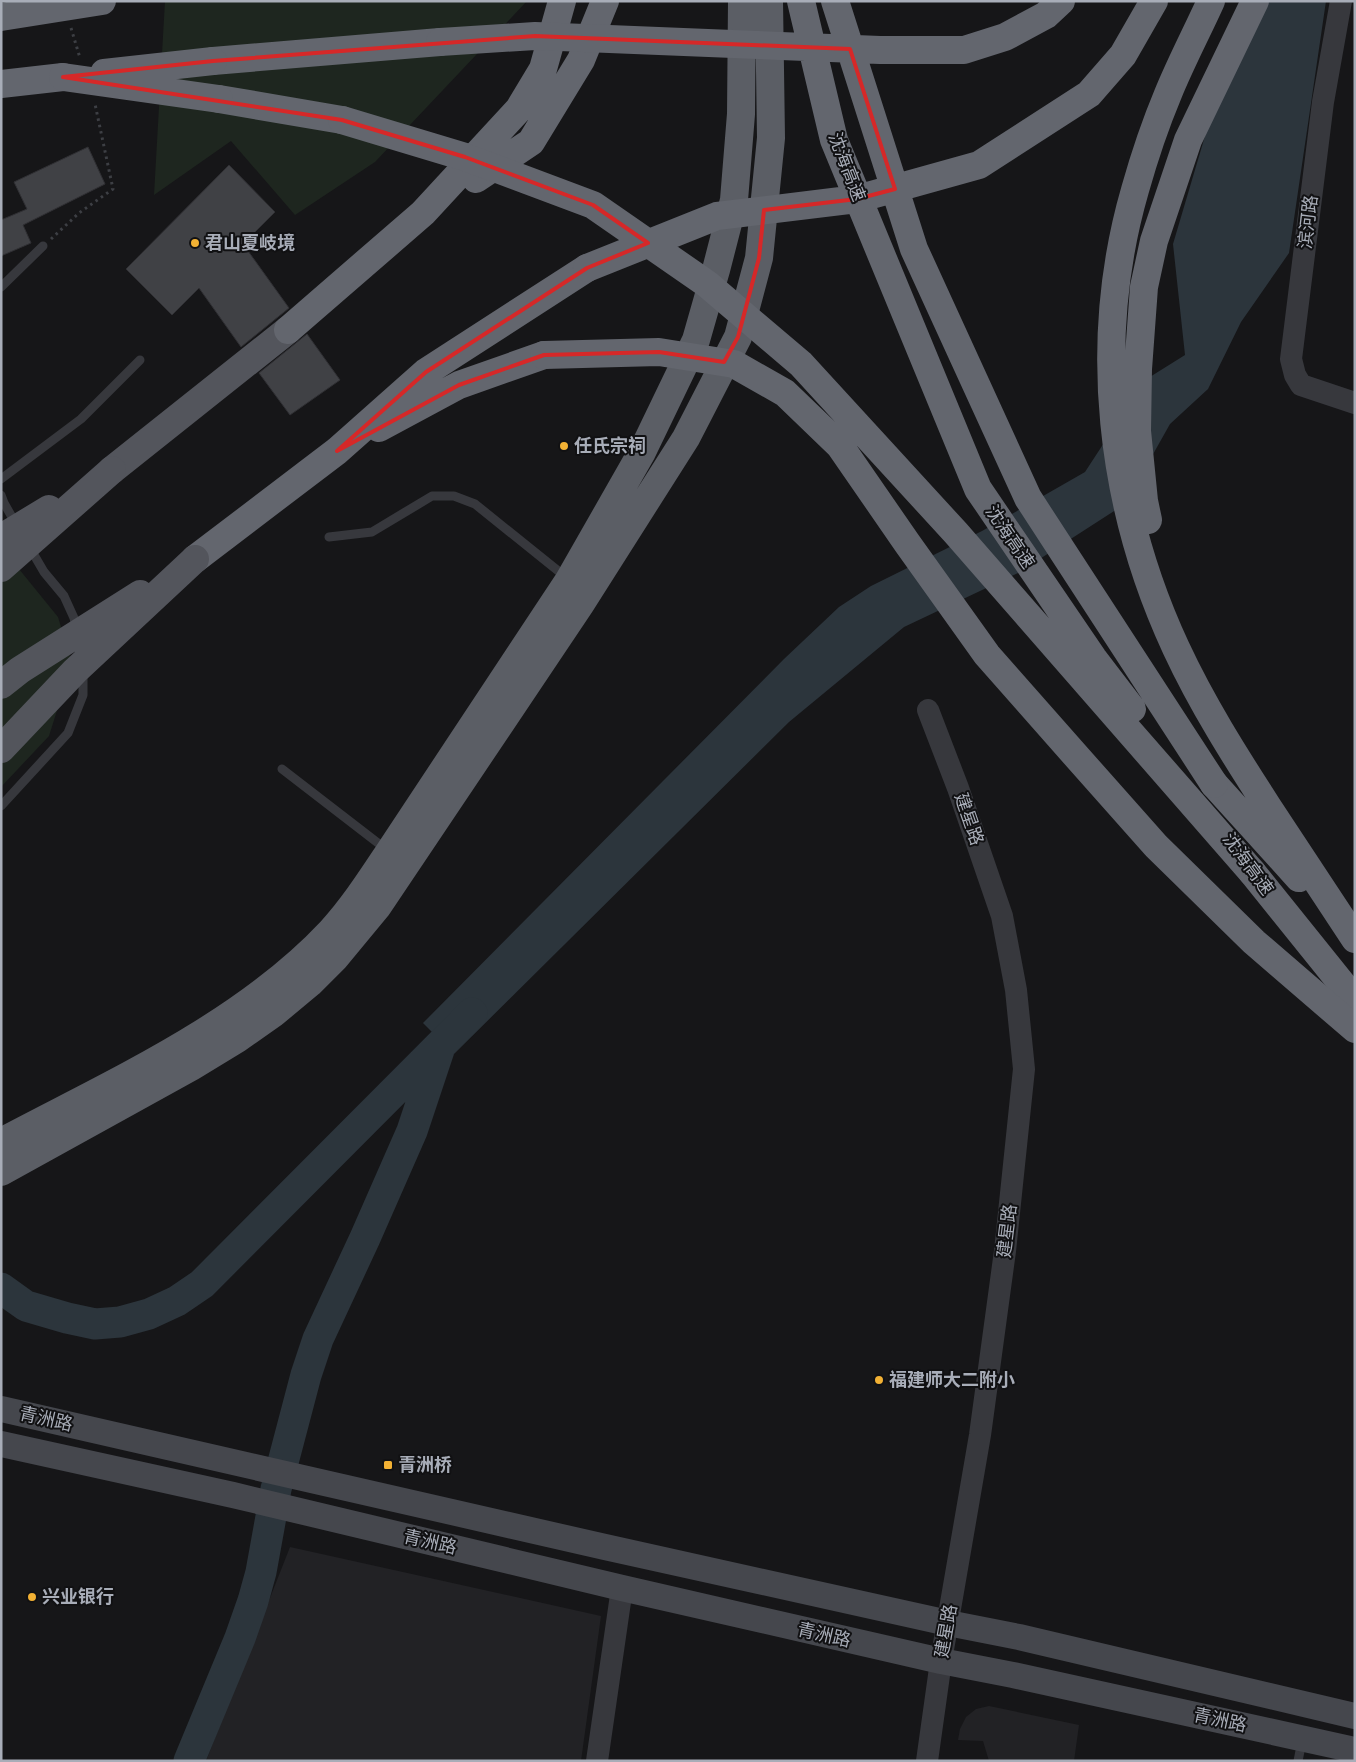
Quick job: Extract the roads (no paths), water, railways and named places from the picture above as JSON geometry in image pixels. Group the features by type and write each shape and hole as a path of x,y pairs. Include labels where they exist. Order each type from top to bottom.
{"highway":[{"path":"1,17 102,1"},
{"path":"288,330 423,213 519,110 543,69 562,1"},
{"path":"423,213 531,142 581,60 605,1"},
{"path":"1,1142 181,1046 216,1024 273,984 331,931 360,895 569,580 642,452 696,340 734,200 741,114 742,1"},
{"path":"1,1172 191,1067 237,1039 274,1013 310,983 335,958 378,906 580,605 686,438 738,337 759,258 771,138 769,1"},
{"name":"沈海高速","path":"801,1 834,140 978,489 1093,658 1218,822 1252,872 1355,1000"},
{"name":"沈海高速","path":"835,1 914,249 1028,498 1214,784 1355,940"},
{"path":"1,84 73,71 535,36 880,50 964,50 1005,37 1046,15 1061,1"},
{"path":"195,559 336,450 426,372 587,268 717,216 857,199 979,165 1089,94 1123,55 1154,1"},
{"path":"1211,1 1168,94 1135,191 1125,231 1116,282 1111,340 1112,400 1119,468 1133,528 1155,596 1176,649 1224,740 1355,940"},
{"path":"1176,649 1144,501 1137,431 1138,369 1144,287 1154,241 1188,140 1255,1"},
{"path":"73,71 342,120 465,156 593,206 707,284 801,364 956,533 1252,872"},
{"path":"336,450 459,385 544,355 659,352 734,364 785,393 840,446 906,543 987,654 1077,757 1156,846 1254,942 1355,1029"}],"main road":[{"path":"1,568 112,470 288,330"},
{"path":"1,538 112,470"},
{"path":"1,685 20,670 195,559"},
{"path":"1,749 75,671 195,559"},
{"name":"青洲路","path":"1,1409 948,1624 1019,1637 1355,1716"},
{"name":"青洲路","path":"1,1444 296,1510 672,1600 941,1661 1013,1675 1300,1750 1355,1750"},
{"path":"672,1600 682,1564"}],"street":[{"name":"滨河路","path":"1341,1 1323,102 1291,359 1295,375 1301,385 1355,403"},
{"name":"建星路","path":"927,1761 941,1661 980,1435 1004,1261 1024,1081 1024,1057 1012,964 1002,916 928,710"},
{"path":"597,1761 622,1588"}],"lane":[{"path":"1,287 43,246"},
{"path":"1,478 81,419 140,360"},
{"path":"1,495 44,572 64,596 74,618 82,649 83,695 68,732 1,806"},
{"path":"329,537 372,532 432,496 454,496 476,504 569,580"},
{"path":"282,769 389,852"}],"waterway":[{"path":"1,1288 26,1306 95,1324 120,1322 149,1314 177,1301 202,1284 472,1013"},
{"path":"189,1761 240,1638 253,1601 261,1572 276,1489 306,1375 318,1339 412,1131 439,1050"}],"place":[{"name":"君山夏岐境","path":"195,243"},
{"name":"任氏宗祠","path":"564,446"},
{"name":"福建师大二附小","path":"879,1380"},
{"name":"青洲桥","path":"388,1465"},
{"name":"兴业银行","path":"32,1597"}]}
